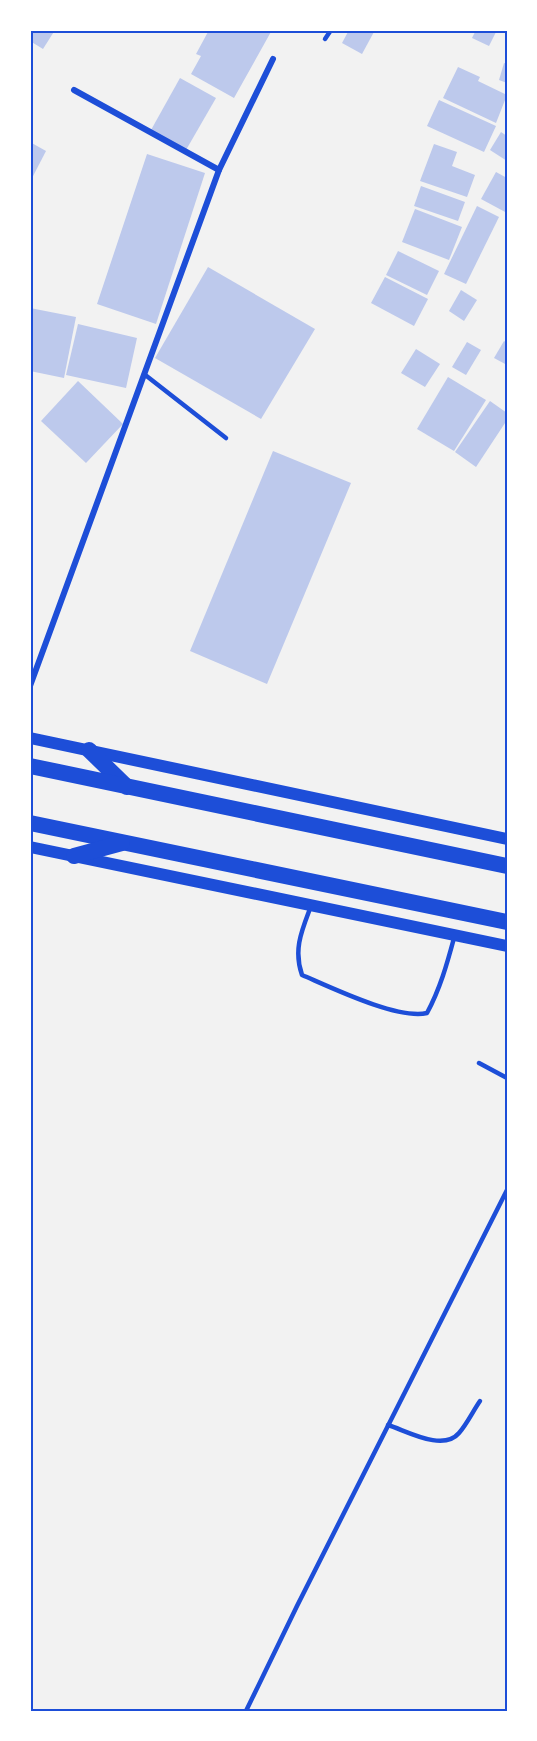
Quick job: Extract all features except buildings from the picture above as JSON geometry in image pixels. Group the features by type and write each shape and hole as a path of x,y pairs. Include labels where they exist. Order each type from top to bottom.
{"highway":[{"path":"89,750 128,787"},
{"path":"30,766 507,866"},
{"path":"30,823 507,922"},
{"path":"74,856 126,842"}],"main road":[{"path":"30,738 507,839"},
{"path":"30,847 507,946"}],"street":[{"path":"30,686 219,170 273,59"},
{"path":"74,90 219,170"}],"lane":[{"path":"325,39 331,30"},
{"path":"144,374 226,438"},
{"path":"311,905 298,940 298,962 302,975 359,999 417,1016 427,1013 431,1005 444,977 455,935"},
{"path":"479,1063 507,1078"},
{"path":"246,1711 507,1190"},
{"path":"388,1425 429,1439 447,1440 458,1435 480,1401"}]}
